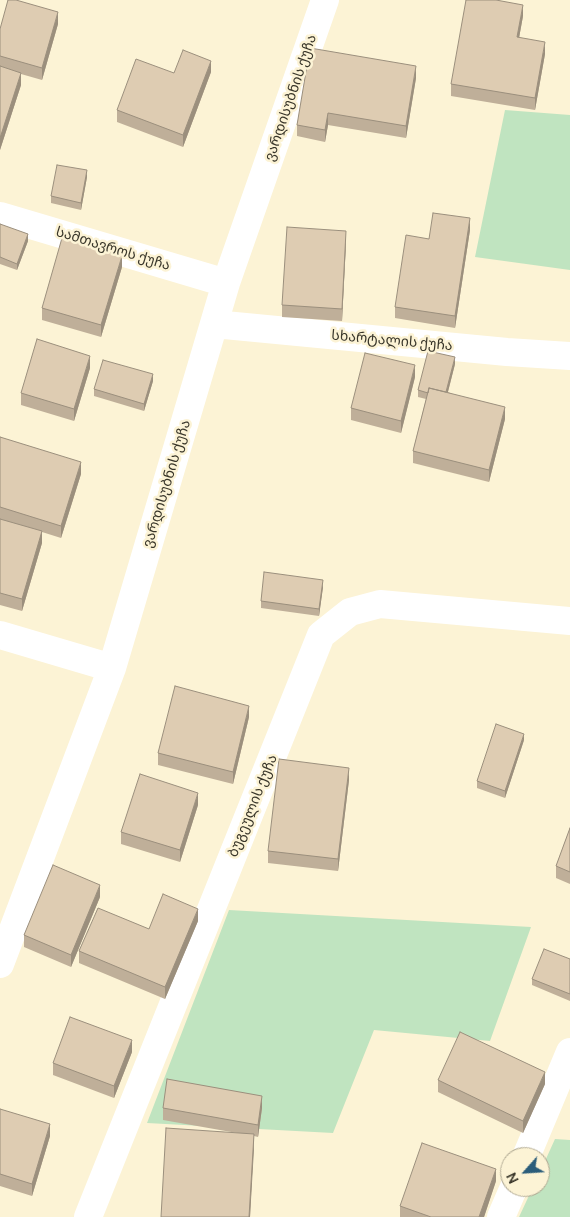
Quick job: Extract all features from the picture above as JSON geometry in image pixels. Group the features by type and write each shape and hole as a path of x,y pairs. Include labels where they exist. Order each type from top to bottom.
{"street":[{"name":"ვარდისუბნის ქუჩა","path":"0,964 112,668 226,283 325,0"},
{"name":"სამთავროს ქუჩა","path":"0,216 226,283"},
{"name":"სხარტალის ქუჩა","path":"214,324 506,352 570,356"},
{"name":"ბუგეულის ქუჩა","path":"88,1217 321,635 350,612 380,604 570,621"},
{"path":"0,635 112,668"},
{"path":"530,1147 570,1052"},
{"path":"501,1217 510,1197"}],"green space":[{"path":"505,110 570,115 570,270 475,257"},
{"path":"229,910 531,927 490,1041 374,1030 333,1133 147,1123"},
{"path":"555,1139 570,1140 570,1217 519,1217 528,1197 550,1197 550,1150"}],"building":[{"path":"8,0 16,0 58,12 42,68 0,56 0,29"},
{"path":"466,0 496,0 523,5 517,37 545,42 535,98 451,84"},
{"path":"310,48 416,66 406,126 328,113 325,130 297,125"},
{"path":"183,50 211,61 183,135 117,110 136,59 174,73"},
{"path":"0,66 21,73 0,138"},
{"path":"57,165 87,170 81,203 51,196"},
{"path":"433,213 470,218 455,316 395,307 406,235 429,239"},
{"path":"0,224 28,234 17,264 0,257"},
{"path":"287,227 346,231 342,309 282,305"},
{"path":"62,238 122,256 101,325 42,308"},
{"path":"37,339 90,356 74,409 21,393"},
{"path":"428,351 455,357 446,392 429,388 428,393 418,390"},
{"path":"365,353 415,365 401,421 351,408"},
{"path":"103,360 153,374 144,404 94,389"},
{"path":"429,388 505,407 489,470 413,451"},
{"path":"0,437 81,462 61,526 0,507"},
{"path":"0,519 42,531 22,599 0,593"},
{"path":"264,572 323,580 319,609 261,601"},
{"path":"175,686 249,706 233,772 158,753"},
{"path":"496,724 524,734 505,791 477,781"},
{"path":"279,759 349,768 338,859 268,851"},
{"path":"140,774 198,793 180,850 121,832"},
{"path":"570,828 570,872 556,866"},
{"path":"53,865 100,885 71,955 24,935"},
{"path":"163,894 198,909 165,987 79,951 98,908 149,929"},
{"path":"544,949 570,959 570,994 532,979"},
{"path":"70,1017 132,1040 114,1086 53,1063"},
{"path":"460,1032 545,1072 523,1121 438,1080"},
{"path":"167,1079 262,1096 258,1125 163,1108"},
{"path":"0,1109 50,1124 32,1184 0,1174"},
{"path":"166,1128 254,1134 249,1217 161,1217"},
{"path":"422,1143 496,1169 479,1217 431,1217 400,1206"}]}
